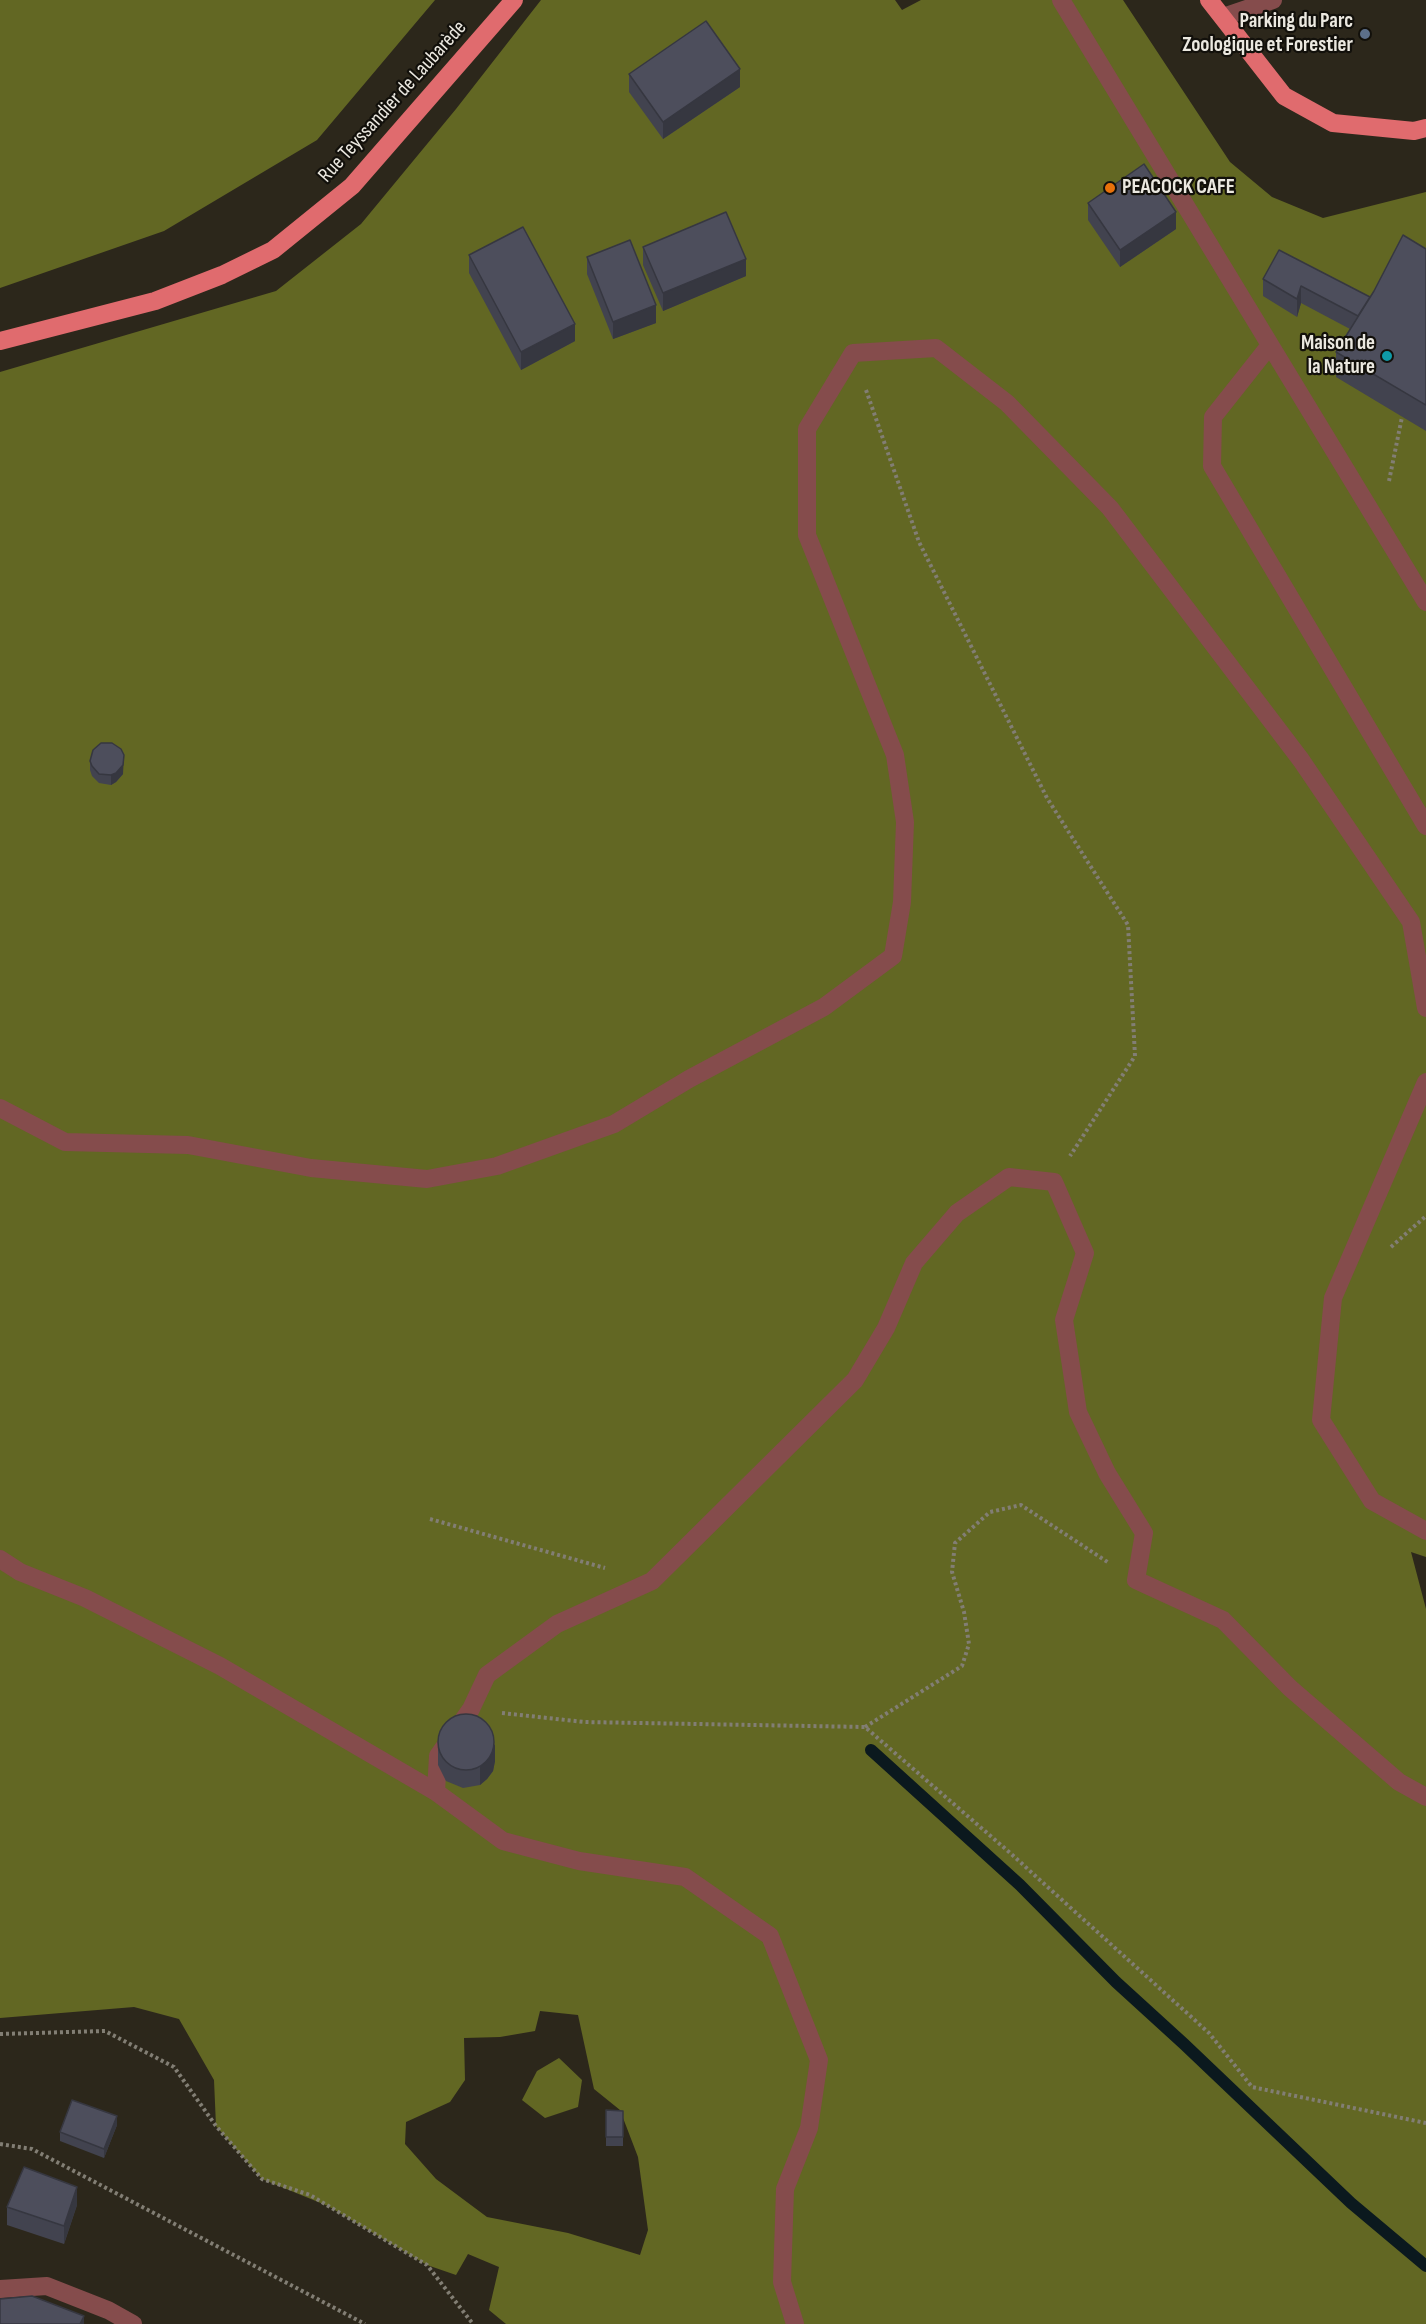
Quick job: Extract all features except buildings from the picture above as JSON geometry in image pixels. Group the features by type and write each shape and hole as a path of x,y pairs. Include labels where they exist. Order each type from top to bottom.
{"main road":[{"name":"Rue Teyssandier de Laubarède","path":"0,341 155,301 222,275 273,250 352,186 514,0"},
{"path":"1209,0 1284,96 1333,123 1414,131 1426,128"}],"street":[{"path":"1061,0 1426,602"},
{"path":"1223,17 1273,0"},
{"path":"1270,345 1213,417 1212,466 1426,826"},
{"path":"0,1108 65,1142 188,1145 311,1168 427,1179 497,1166 614,1124 689,1079 824,1007 893,956 902,902 905,822 895,755 807,535 807,429 853,353 936,348 1007,403 1110,508 1300,760 1411,922 1426,1008"},
{"path":"1426,1082 1334,1298 1321,1420 1372,1501 1426,1531"},
{"path":"436,1792 438,1756 471,1709 487,1675 557,1624 652,1581 855,1380 886,1328 914,1263 957,1213 1009,1177 1054,1182 1085,1252 1064,1320 1078,1412 1107,1473 1144,1533 1136,1580 1223,1620 1290,1688 1398,1782 1426,1797"},
{"path":"0,1559 20,1572 85,1598 220,1666 436,1792 503,1841 579,1861 685,1877 770,1936 819,2060 809,2128 785,2189 782,2282 795,2324"},
{"path":"0,2289 46,2286 108,2310 133,2324"}],"path":[{"path":"853,353 919,542 1047,798 1128,925 1135,1056 1054,1182"},
{"path":"1380,528 1402,417"},
{"path":"471,1709 584,1722 865,1727 962,1666 969,1644 964,1612 952,1572 955,1543 990,1512 1021,1505 1136,1580"},
{"path":"430,1519 652,1581"},
{"path":"865,1727 1009,1852 1209,2033 1252,2087 1426,2123"},
{"path":"0,2034 105,2031 174,2067 216,2126 262,2179 310,2195 427,2265 473,2324"},
{"path":"0,2144 32,2149 364,2324"}],"green space":[{"path":"0,0 435,0 317,140 164,231 0,288"},
{"path":"541,0 895,0 902,10 921,0 1123,0 1230,162 1272,197 1323,218 1426,192 1426,1557 1411,1552 1426,1609 1426,2324 506,2324 489,2310 499,2267 468,2254 456,2275 427,2265 328,2206 262,2179 216,2126 214,2080 179,2019 134,2007 0,2018 0,372 276,291 361,224 456,109","holes":["540,2011 578,2015 594,2089 620,2110 638,2157 648,2230 640,2255 568,2233 487,2217 436,2179 405,2144 406,2122 450,2102 465,2080 464,2038 500,2037 535,2031"]},
{"path":"559,2058 582,2080 578,2107 545,2118 522,2100 537,2071"}],"waterway":[{"path":"871,1750 1020,1885 1116,1982 1351,2203 1426,2266"}],"place":[{"name":"Parking du Parc Zoologique et Forestier","path":"1365,34"},
{"name":"PEACOCK CAFE","path":"1110,188"},
{"name":"Maison de la Nature","path":"1387,356"}]}
